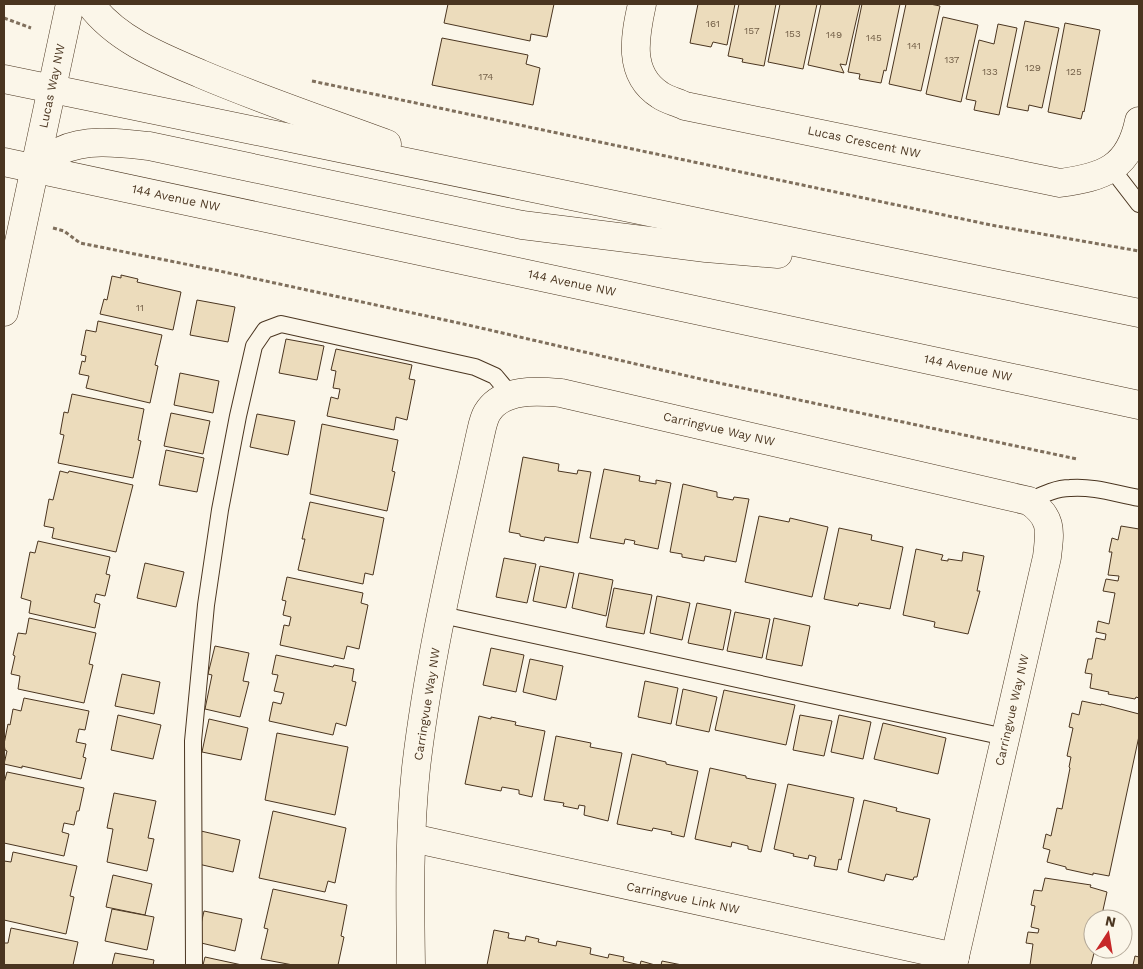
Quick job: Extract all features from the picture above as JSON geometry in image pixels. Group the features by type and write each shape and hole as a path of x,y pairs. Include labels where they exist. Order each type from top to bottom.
{"main road":[{"name":"Lucas Way NW","path":"4,312 70,4"},
{"path":"90,4 95,11 118,31 162,57 234,88 475,176"},
{"name":"Lucas Crescent NW","path":"642,4 637,27 635,54 638,69 646,82 660,96 686,106 1060,183 1089,179 1112,169 1126,155 1138,130 1139,121"},
{"path":"4,79 1139,313"},
{"path":"34,168 60,150 83,144 113,142 149,146 522,225 706,248 889,262"},
{"name":"144 Avenue NW","path":"4,162 956,365 1139,400"},
{"name":"Carringvue Way NW","path":"411,965 412,838 425,701 483,424 488,412 496,403 511,395 537,391 561,393 1029,501 1040,508 1048,520 1050,531 1047,558 954,961"},
{"name":"Carringvue Link NW","path":"412,838 954,961"}],"lane":[{"path":"1112,169 1139,204"},
{"path":"194,965 194,731 206,605 220,510 254,346 265,330 281,324 475,367 494,376 511,395"},
{"path":"1029,501 1068,487 1089,488 1139,498"},
{"path":"442,615 1005,737"}],"path":[{"path":"4,18 62,39"},
{"path":"309,80 991,225 1139,251"},
{"path":"23,220 64,230 80,243 215,270 715,382 1080,460"}],"building":[{"path":"448,4 554,4 547,37 531,34 530,41 444,23"},
{"path":"698,4 735,4 727,45 713,42 711,47 690,43"},
{"path":"739,4 776,4 764,66 742,62 743,59 728,56"},
{"path":"780,4 817,4 803,69 768,62"},
{"path":"821,4 860,4 846,65 840,64 844,73 808,65"},
{"path":"862,4 900,4 886,71 884,70 881,83 859,79 860,74 848,72"},
{"path":"906,4 940,6 921,91 889,84"},
{"path":"943,17 978,25 961,102 926,94"},
{"path":"1025,21 1059,28 1042,108 1029,105 1028,111 1007,107"},
{"path":"1065,23 1100,30 1081,119 1048,112"},
{"path":"998,24 1017,28 999,115 974,110 976,101 966,99 979,40 994,44"},
{"path":"442,38 528,55 526,64 540,68 533,105 432,85"},
{"path":"121,275 138,279 137,282 181,292 173,330 100,314 104,299 107,300 112,276 121,278"},
{"path":"197,300 235,307 228,342 190,335"},
{"path":"98,321 162,335 155,365 158,366 150,403 86,388 89,376 79,374 82,361 85,362 86,356 81,355 86,330 96,332"},
{"path":"286,339 324,346 317,380 279,373"},
{"path":"336,349 412,365 409,379 415,380 407,420 396,417 394,430 327,416 331,397 338,399 340,389 333,388 336,371 331,370"},
{"path":"180,373 219,381 213,413 174,405"},
{"path":"72,394 144,409 138,440 141,441 133,478 58,463 64,435 60,434 64,412 68,413"},
{"path":"171,413 210,421 203,454 164,446"},
{"path":"257,414 295,421 288,455 250,447"},
{"path":"322,424 398,440 392,471 395,472 387,511 310,494"},
{"path":"166,450 204,458 197,492 159,485"},
{"path":"523,457 559,464 558,471 577,474 578,470 591,472 578,543 545,537 544,541 509,532"},
{"path":"604,469 640,476 639,481 656,484 656,480 671,483 658,549 634,544 635,541 625,539 624,544 590,538"},
{"path":"60,471 68,473 69,471 133,485 116,552 52,538 54,528 44,526 49,499 53,500"},
{"path":"683,484 717,492 717,497 733,500 734,497 749,499 736,562 705,556 704,561 682,557 682,554 670,552"},
{"path":"310,502 384,518 373,575 365,573 363,584 298,570 305,539 302,539"},
{"path":"759,516 789,522 790,518 828,527 812,597 745,582"},
{"path":"1121,526 1139,529 1139,698 1136,697 1135,699 1108,694 1109,692 1090,688 1092,674 1085,673 1088,659 1092,659 1096,638 1105,640 1106,634 1096,632 1098,621 1109,624 1115,593 1103,591 1106,579 1118,581 1119,576 1108,575 1112,552 1109,552 1112,538 1118,540"},
{"path":"839,528 872,535 871,540 903,547 890,609 859,603 858,606 824,599"},
{"path":"38,541 110,557 106,574 110,575 105,596 96,594 94,602 100,604 95,628 29,613 31,601 21,598 30,552 35,553"},
{"path":"916,549 943,555 941,560 948,561 948,559 962,561 963,552 984,556 977,591 980,591 968,634 934,627 935,622 903,615"},
{"path":"504,558 536,564 527,603 496,597"},
{"path":"145,563 184,572 176,607 137,598"},
{"path":"540,566 574,573 566,608 533,601"},
{"path":"579,573 613,580 606,616 572,608"},
{"path":"287,577 363,593 361,603 368,605 359,649 347,646 344,659 280,645 284,625 289,626 291,617 283,615 286,601 282,600"},
{"path":"614,588 652,595 644,634 606,627"},
{"path":"657,596 690,603 682,640 650,633"},
{"path":"697,603 731,610 723,650 688,643"},
{"path":"735,612 770,619 762,658 727,651"},
{"path":"29,618 96,633 89,664 93,665 84,703 18,689 20,676 11,674 15,656 13,655 18,633 26,634"},
{"path":"774,618 810,626 802,666 766,659"},
{"path":"215,646 249,653 243,681 249,682 240,717 205,709 212,675 208,674"},
{"path":"491,648 524,655 516,692 483,685"},
{"path":"276,655 333,667 334,665 354,669 352,681 356,682 346,726 336,723 333,735 269,721 273,702 281,704 284,693 274,691 278,675 272,674"},
{"path":"530,659 563,666 556,700 523,692"},
{"path":"122,674 160,682 154,714 115,706"},
{"path":"645,681 678,688 671,724 638,717"},
{"path":"683,689 717,697 709,732 676,725"},
{"path":"724,690 795,705 786,745 715,730"},
{"path":"24,698 89,711 85,730 79,729 76,742 86,744 83,757 86,758 81,779 4,764 7,751 4,744 8,724 10,725 13,709 21,711"},
{"path":"1082,701 1139,714 1139,736 1109,876 1093,873 1093,875 1066,869 1066,867 1047,862 1050,850 1043,848 1046,834 1051,836 1057,808 1062,809 1071,757 1067,756 1073,728 1069,727 1072,713 1079,715"},
{"path":"118,715 161,725 153,759 111,750"},
{"path":"800,715 832,721 824,756 793,750"},
{"path":"839,715 871,722 863,759 831,752"},
{"path":"479,716 516,722 515,725 545,731 532,797 519,794 519,790 502,787 501,791 465,784"},
{"path":"209,719 248,728 241,760 202,752"},
{"path":"883,723 946,738 938,774 874,759"},
{"path":"277,733 348,747 335,815 265,800"},
{"path":"556,736 591,743 590,747 622,753 608,821 584,815 585,806 579,805 578,809 563,806 564,803 544,800"},
{"path":"632,754 698,771 684,837 653,828 652,831 617,824"},
{"path":"710,768 776,784 761,852 732,842 731,847 695,839"},
{"path":"7,772 84,788 74,825 64,823 62,832 69,834 64,856 4,843 4,783"},
{"path":"788,784 854,798 841,860 839,859 837,870 814,866 816,857 809,855 808,859 774,849"},
{"path":"114,793 156,801 148,838 154,839 147,871 107,862 113,829 107,828"},
{"path":"864,800 897,808 896,811 930,819 917,877 914,877 913,880 886,874 884,881 848,872"},
{"path":"273,811 346,828 335,883 328,881 325,892 259,878"},
{"path":"201,831 240,840 233,872 194,863"},
{"path":"13,852 77,866 70,896 74,897 66,934 4,920 4,861 11,862"},
{"path":"113,875 152,884 145,915 106,907"},
{"path":"1045,878 1091,885 1090,887 1107,892 1103,909 1083,909 1083,959 1092,959 1091,965 1030,965 1033,944 1026,943 1028,932 1038,933 1039,929 1031,927 1035,906 1031,905 1034,890 1042,891"},
{"path":"273,889 347,905 341,936 344,937 338,965 293,965 261,959 268,929 264,928"},
{"path":"112,909 154,917 147,950 105,941"},
{"path":"204,911 242,919 235,951 197,942"},
{"path":"11,928 78,942 73,965 4,965 4,943 8,943"},
{"path":"494,930 509,933 508,938 525,941 526,936 539,939 538,942 556,946 557,941 591,948 590,954 608,958 609,954 624,957 623,961 640,965 487,965"},
{"path":"115,953 154,960 153,965 112,965"},
{"path":"1135,956 1139,957 1139,965 1133,965"},
{"path":"205,957 242,965 203,965"},
{"path":"641,961 655,965 640,965"},
{"path":"662,961 682,965 661,965"}]}
